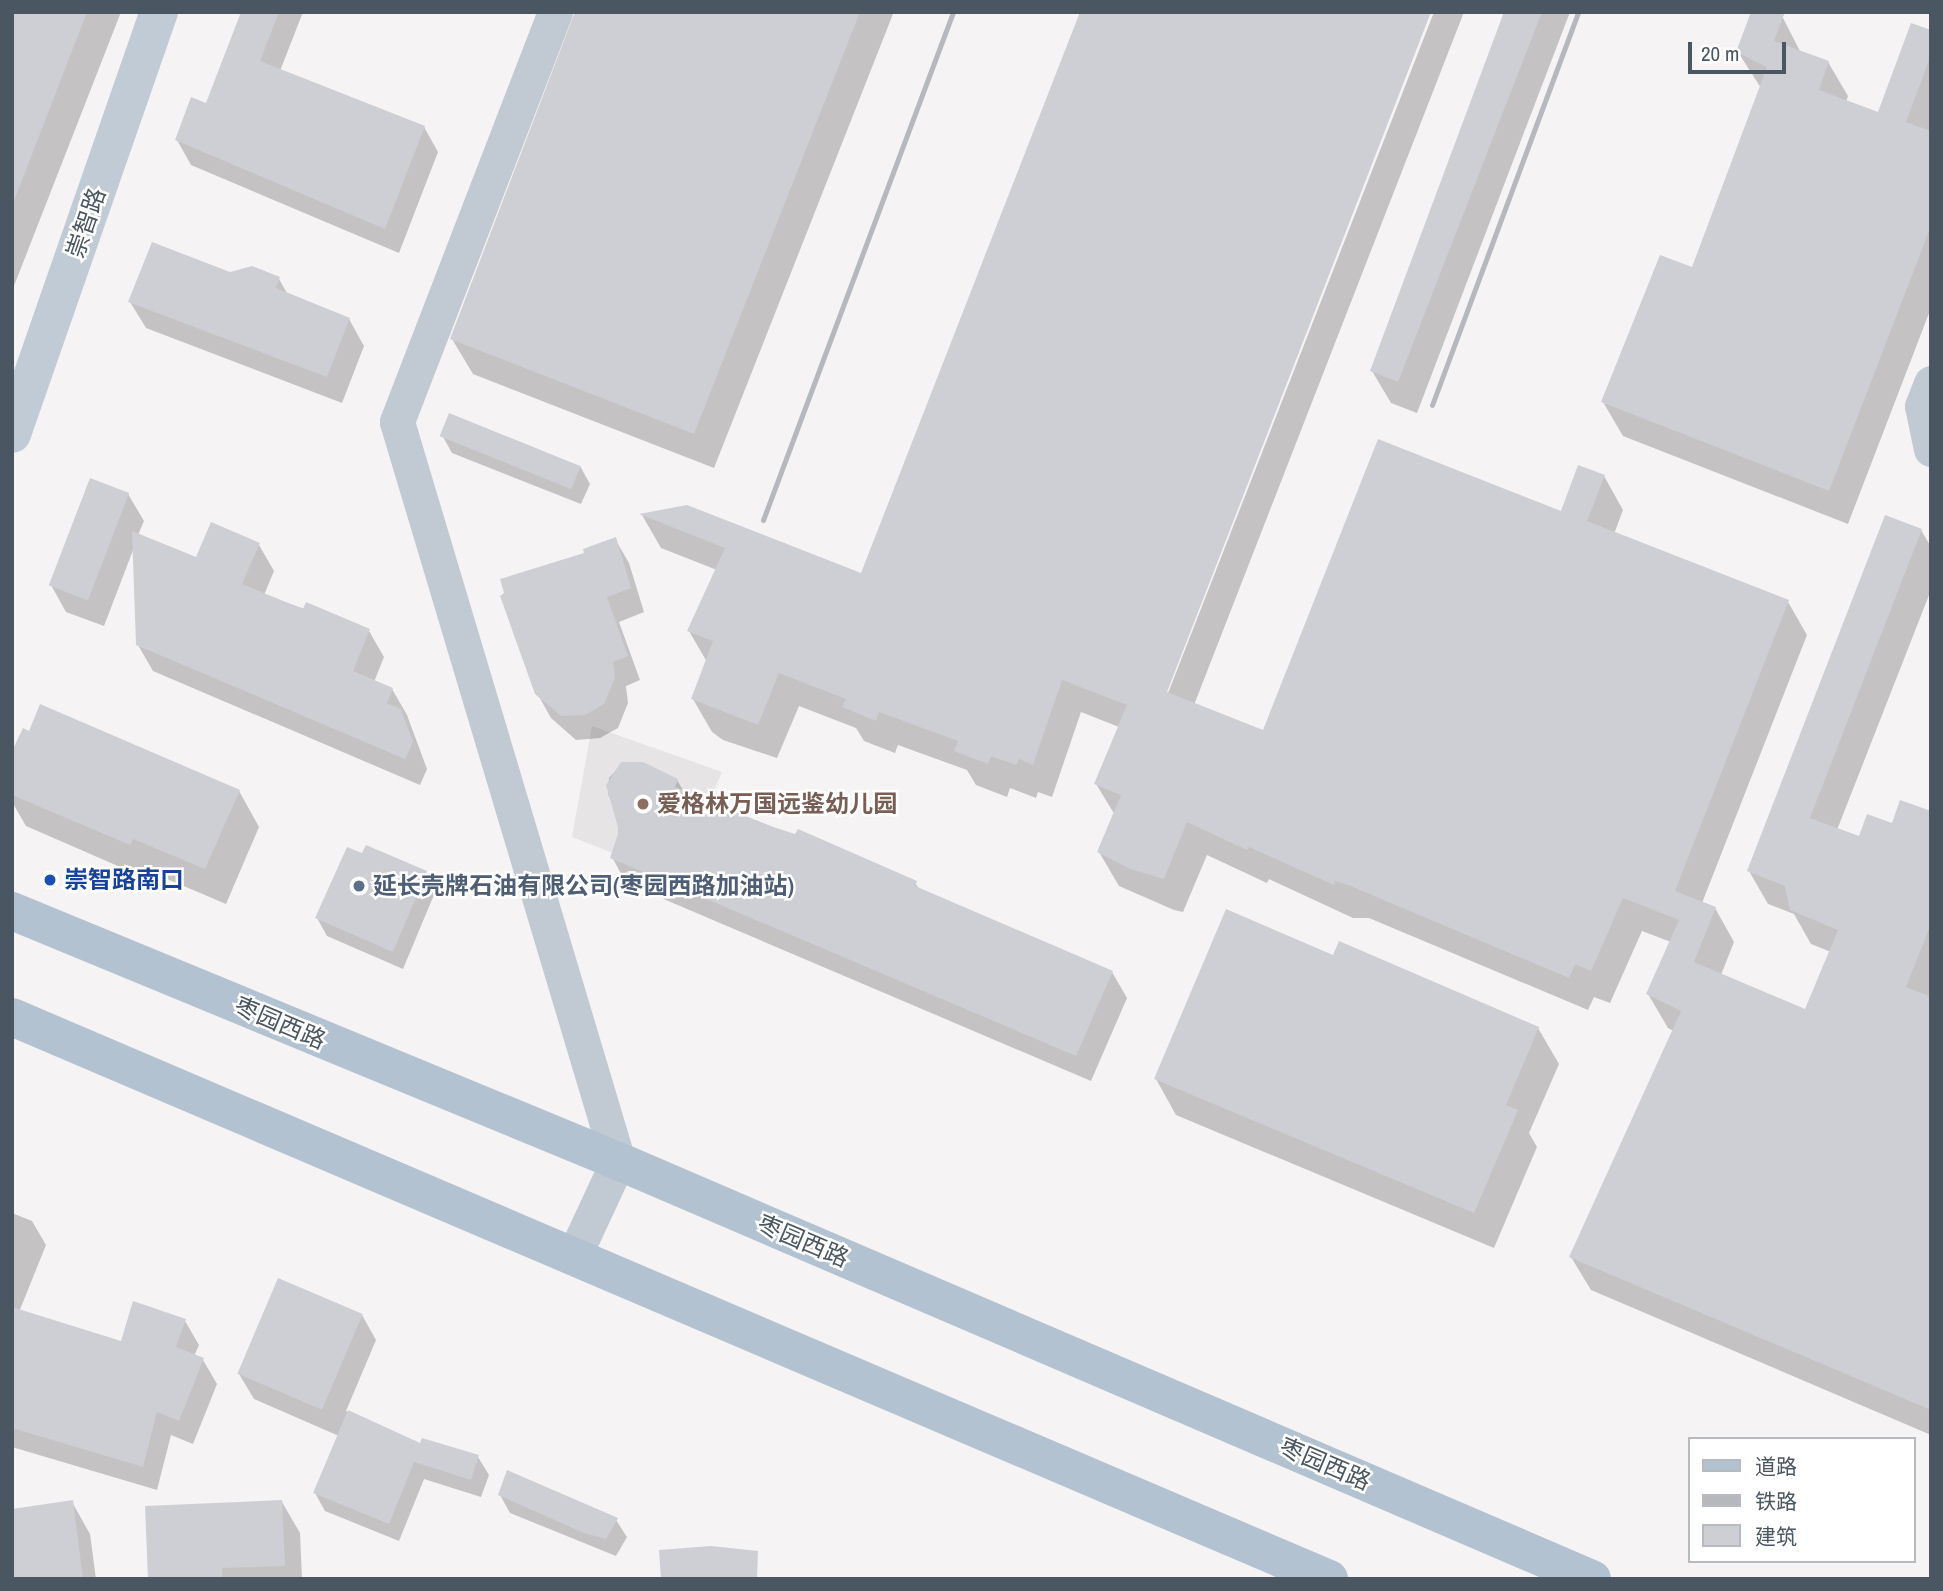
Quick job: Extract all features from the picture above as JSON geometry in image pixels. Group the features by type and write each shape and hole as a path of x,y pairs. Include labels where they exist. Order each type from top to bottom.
{"main road":[{"name":"枣园西路","path":"12,911 618,1161 1592,1579"},
{"path":"12,1017 1329,1579"}],"street":[{"name":"崇智路","path":"12,434 159,12"},
{"path":"555,12 397,422 618,1161 574,1256"},
{"path":"1931,383 1922,406 1931,449"}],"shaded area":[{"name":"爱格林万国远鉴幼儿园","path":"592,726 722,772 677,878 572,837"}],"building":[{"path":"12,12 87,12 14,201 12,201"},
{"path":"241,12 279,12 260,61 425,126 385,229 175,140 191,97 206,103"},
{"path":"575,12 860,12 694,434 450,339"},
{"path":"1080,12 1431,12 1167,692 1263,730 1378,439 1561,511 1578,465 1605,475 1587,521 1789,600 1675,891 1716,907 1694,962 1805,1009 1838,930 1790,910 1785,886 1747,871 1885,515 1922,529 1810,818 1859,836 1867,814 1892,823 1900,800 1931,811 1931,924 1906,987 1931,997 1931,1410 1569,1257 1681,1011 1646,994 1679,920 1623,898 1591,971 1575,964 1569,978 1348,885 1335,881 1334,885 1249,847 1247,850 1187,822 1164,879 1130,869 1097,852 1121,795 1094,784 1127,705 1062,680 1033,765 1019,759 1016,765 991,756 988,764 954,751 958,741 879,712 876,721 842,707 846,699 779,673 758,725 691,699 713,641 687,631 725,548 639,514 687,505 861,573"},
{"path":"1504,12 1542,12 1398,382 1370,371"},
{"path":"1751,12 1785,12 1774,41 1829,61 1819,90 1878,112 1911,23 1931,30 1931,55 1906,122 1931,131 1931,226 1829,491 1601,402 1660,255 1692,267 1767,67 1736,52"},
{"path":"152,242 230,272 252,266 280,277 276,288 350,318 327,377 128,302"},
{"path":"449,413 581,466 571,489 440,436"},
{"path":"90,478 129,493 88,600 49,585"},
{"path":"211,522 260,543 242,584 303,609 306,602 370,629 353,671 393,688 387,703 401,709 413,742 405,759 136,645 132,531 196,557"},
{"path":"616,537 631,588 607,597 628,656 613,662 615,678 604,704 585,715 561,716 535,694 500,596 504,593 500,579 584,553 583,549"},
{"path":"40,704 240,790 205,869 133,839 130,845 12,795 12,751 23,728 29,731"},
{"path":"621,762 643,762 678,779 675,787 764,824 795,834 798,829 917,881 915,886 1113,971 1076,1056 610,858 619,831 606,785"},
{"path":"366,845 427,871 393,952 315,918 347,847 362,853"},
{"path":"1226,909 1333,955 1339,941 1539,1027 1506,1105 1518,1110 1474,1213 1154,1079"},
{"path":"278,1278 363,1314 322,1410 237,1374"},
{"path":"133,1301 186,1319 176,1347 204,1358 179,1421 157,1412 143,1467 12,1428 12,1307 121,1341"},
{"path":"348,1410 420,1443 422,1438 479,1455 471,1480 414,1462 389,1524 313,1493"},
{"path":"507,1470 618,1518 606,1539 584,1533 498,1495"},
{"path":"73,1500 83,1579 12,1579 12,1509"},
{"path":"282,1500 285,1566 222,1568 222,1579 148,1579 145,1506"},
{"path":"711,1546 758,1551 757,1579 661,1579 659,1550"}],"railway":[{"path":"763,520 953,12"},
{"path":"1432,405 1578,12"}],"place":[{"name":"爱格林万国远鉴幼儿园","path":"643,804"},
{"name":"崇智路南口","path":"50,880"},
{"name":"延长壳牌石油有限公司(枣园西路加油站)","path":"359,886"}]}
